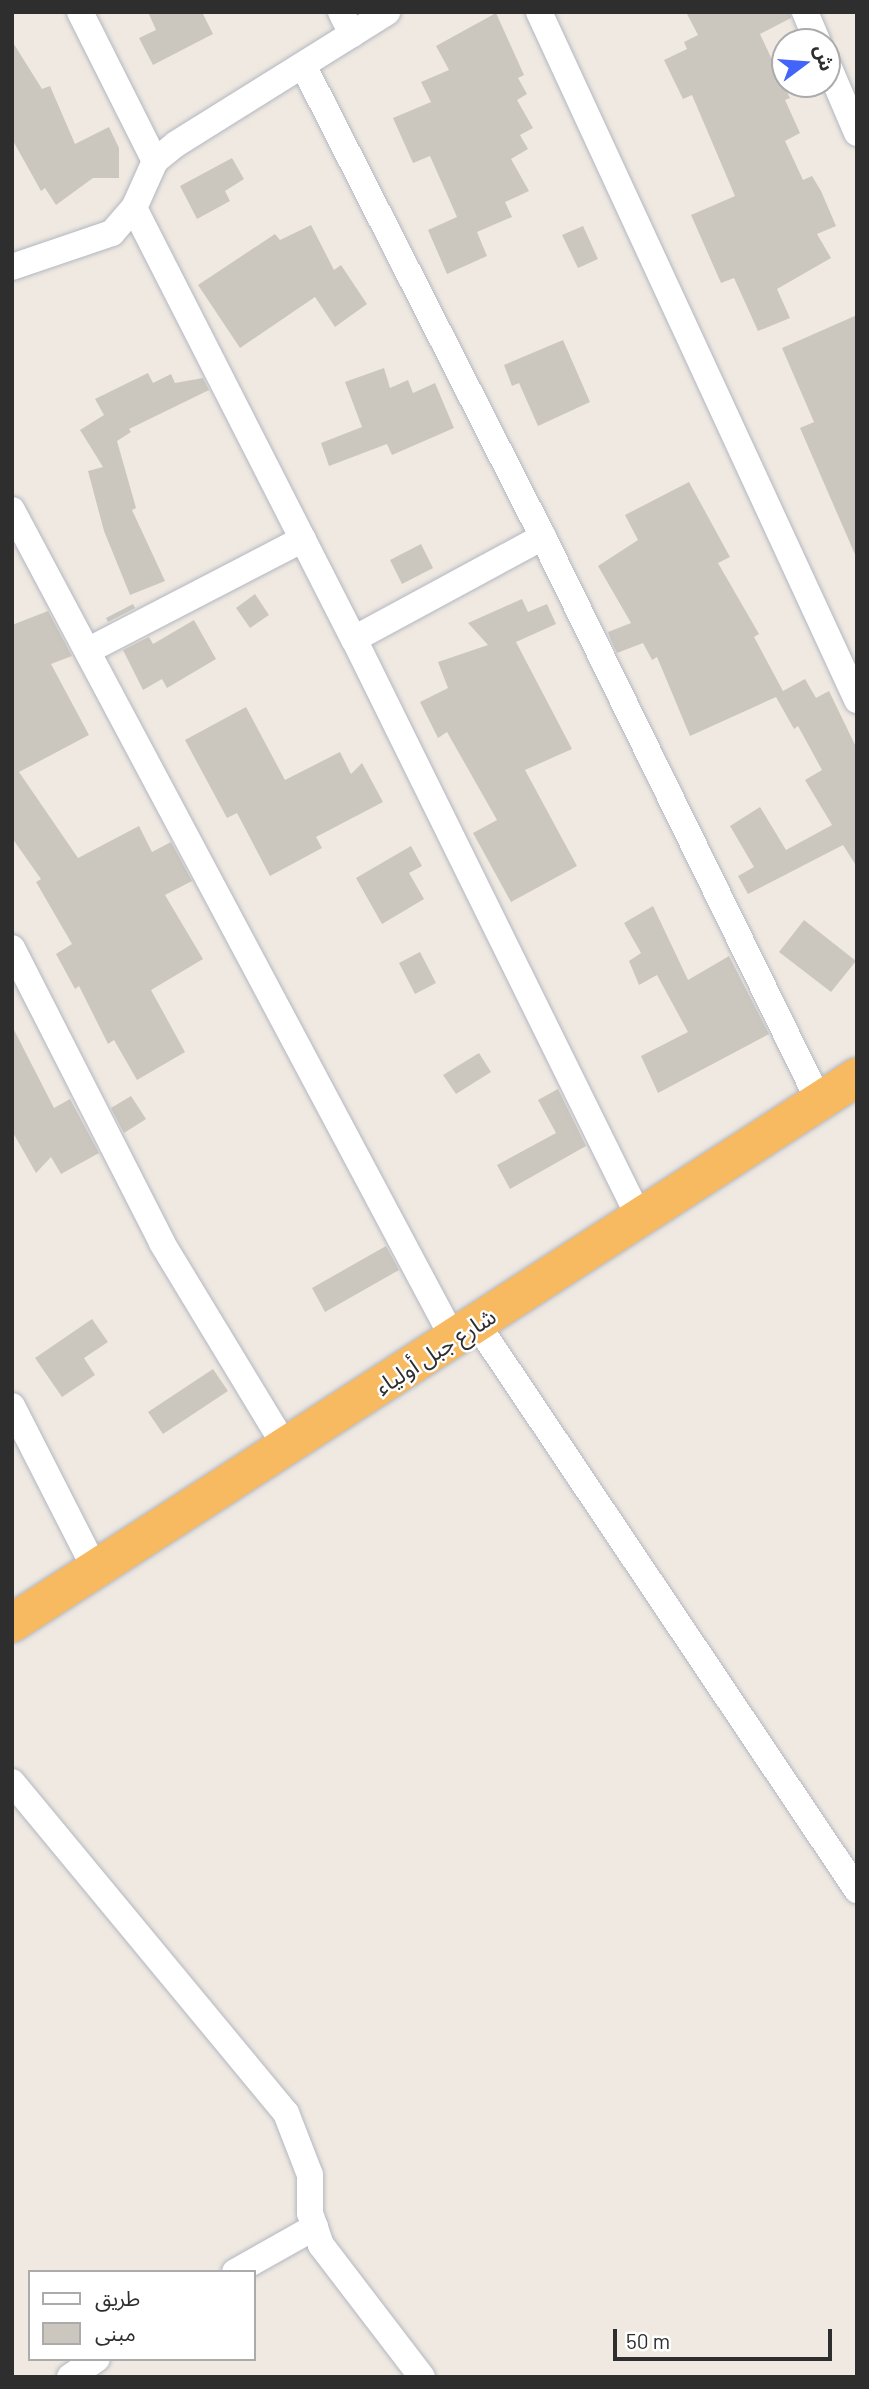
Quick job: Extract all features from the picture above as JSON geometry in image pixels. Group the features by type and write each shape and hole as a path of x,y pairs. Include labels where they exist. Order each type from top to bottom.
{"highway":[{"name":"شارع جبل أولياء","path":"12,1623 856,1078"}],"street":[{"path":"80,12 155,161"},
{"path":"12,267 111,233 134,208 155,161 198,128 304,67 346,24 387,12"},
{"path":"538,12 857,700"},
{"path":"304,67 543,537 819,1101"},
{"path":"841,95 857,132"},
{"path":"134,208 354,639 640,1219"},
{"path":"12,510 465,1332 857,1890"},
{"path":"354,639 543,537"},
{"path":"89,650 303,538"},
{"path":"12,948 162,1243 285,1446"},
{"path":"12,1406 94,1569"},
{"path":"12,1782 286,2113 310,2175 315,2227 321,2245 422,2377"},
{"path":"239,2270 315,2227"},
{"path":"71,2377 94,2361"}],"building":[{"path":"148,12 202,12 213,34 153,65 139,38 156,30"},
{"path":"686,12 790,12 791,18 760,34 771,57 771,98 790,98 785,100 800,133 785,141 803,180 812,176 821,191 836,226 817,234 831,258 777,289 790,318 758,331 734,278 721,283 691,215 735,196 692,95 683,99 664,60 687,49 684,42 698,35"},
{"path":"496,13 524,75 518,78 527,94 517,100 533,128 520,135 528,149 511,159 529,191 505,202 512,217 477,232 487,256 447,274 428,230 457,217 430,156 413,163 393,118 431,102 421,82 449,70 436,46"},
{"path":"12,41 42,89 50,86 75,144 109,127 119,148 119,178 93,178 56,205 45,188 41,191 12,139"},
{"path":"232,158 244,179 225,191 230,201 197,219 180,186"},
{"path":"311,225 334,270 341,265 367,304 335,327 315,297 240,348 198,285 275,234 280,240"},
{"path":"583,226 598,259 578,268 562,235"},
{"path":"857,315 857,559 800,428 814,422 782,348"},
{"path":"563,340 590,402 538,426 519,383 512,386 504,365"},
{"path":"384,368 390,388 408,380 413,393 435,383 454,428 392,455 387,444 329,466 321,443 362,427 345,382"},
{"path":"148,373 153,383 171,374 175,383 203,378 209,390 129,429 131,432 117,441 136,508 132,510 165,581 130,595 104,531 88,471 103,467 80,430 104,415 95,399"},
{"path":"689,482 730,557 718,563 759,634 754,637 783,691 805,679 816,698 829,691 857,749 857,867 843,845 748,894 738,876 754,867 730,826 760,807 786,850 832,825 805,780 822,770 798,726 794,729 776,697 690,736 657,657 652,660 643,643 617,653 611,640 608,632 631,623 598,566 638,540 625,515"},
{"path":"421,544 433,568 402,584 390,560"},
{"path":"255,594 269,615 250,628 236,608"},
{"path":"522,599 528,612 547,604 556,624 516,642 572,749 525,770 577,866 511,902 473,833 497,820 447,732 438,738 420,702 448,688 438,662 488,645 468,623"},
{"path":"133,604 135,608 108,622 106,618"},
{"path":"48,611 72,656 51,664 89,735 19,772 78,858 139,826 152,852 171,842 192,881 165,895 203,959 151,990 185,1052 137,1080 114,1040 108,1044 79,986 75,989 56,954 72,944 36,882 41,879 12,838 12,625"},
{"path":"194,620 216,659 167,688 162,679 143,690 123,650 149,637 153,644"},
{"path":"246,707 285,780 340,752 351,774 362,763 383,802 316,837 322,848 270,876 237,813 227,818 185,740"},
{"path":"411,846 422,866 409,873 424,899 382,924 356,878"},
{"path":"653,906 688,980 729,956 769,1034 658,1093 641,1056 688,1032 657,975 639,985 629,961 641,953 624,923"},
{"path":"804,920 856,961 831,992 779,952"},
{"path":"420,952 436,983 415,994 399,963"},
{"path":"12,1026 54,1108 70,1099 99,1153 61,1174 51,1157 36,1173 12,1131"},
{"path":"479,1053 491,1072 456,1094 443,1075"},
{"path":"558,1089 586,1146 510,1189 497,1165 556,1133 538,1100"},
{"path":"131,1096 146,1119 124,1133 111,1108"},
{"path":"386,1246 399,1270 325,1312 312,1288"},
{"path":"92,1319 108,1342 84,1358 95,1375 62,1397 35,1358"},
{"path":"213,1369 228,1391 163,1434 148,1412"}]}
